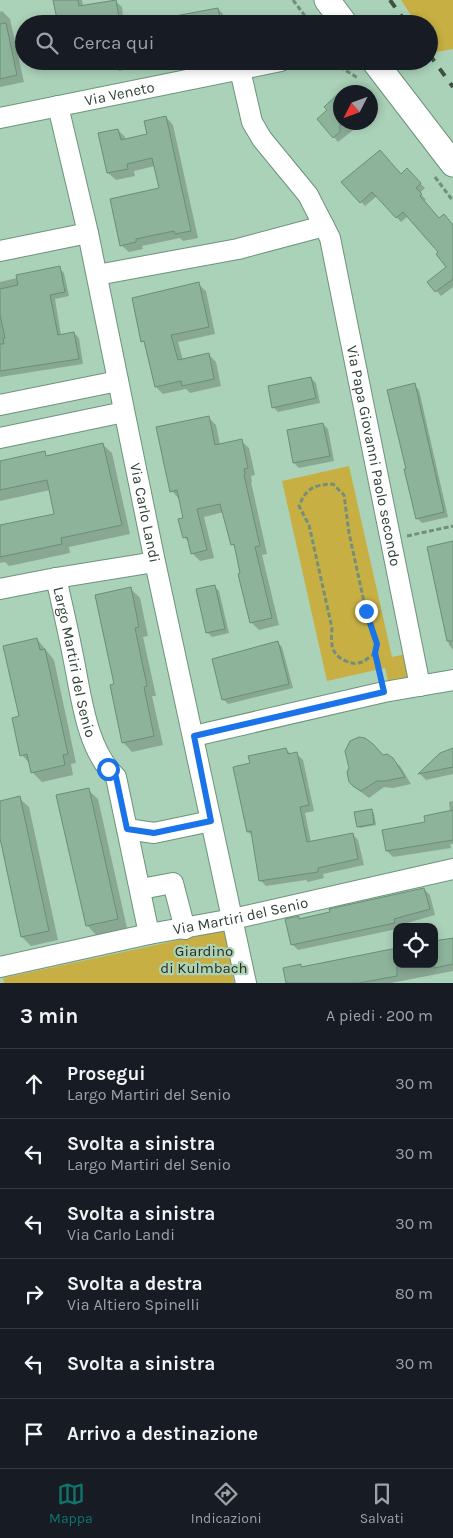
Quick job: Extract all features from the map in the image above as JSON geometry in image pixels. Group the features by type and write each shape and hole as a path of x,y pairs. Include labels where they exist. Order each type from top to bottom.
{"street":[{"path":"327,0 338,15"},
{"path":"97,276 238,249 324,226 308,195 262,139 252,122 240,70"},
{"name":"Via Veneto","path":"0,118 240,70"},
{"path":"368,71 453,164"},
{"name":"Via Carlo Landi","path":"58,106 88,233 155,562 246,983"},
{"name":"Via Papa Giovanni Paolo secondo","path":"324,226 330,238 420,686"},
{"path":"0,251 88,233"},
{"path":"0,405 118,381"},
{"path":"0,438 124,412"},
{"path":"0,589 155,562"},
{"name":"Largo Martiri del Senio","path":"56,578 86,718 97,750 108,769 116,777 149,934"},
{"path":"194,736 384,692 453,680"},
{"path":"127,829 154,833 211,821"},
{"name":"Via Martiri del Senio","path":"0,967 149,934 233,919 453,869"},
{"path":"140,889 174,883 185,929"}],"path":[{"path":"293,0 304,15"},
{"path":"346,70 357,76 368,71"},
{"path":"375,653 362,662 352,664 338,658 333,650 331,641 332,628 309,525 299,506 302,497 311,488 333,484 344,495 349,533 366,611 377,644 375,653 384,692"},
{"path":"390,540 453,526"}],"green space":[{"path":"401,0 453,0 453,49 438,52 438,15 411,15"},
{"path":"349,466 392,657 406,654 410,676 388,681 385,668 327,681 282,481"},
{"name":"Giardino di Kulmbach","path":"225,930 234,983 4,983 3,978"}],"building":[{"path":"53,0 78,0 79,6 116,0 118,15 56,15"},
{"path":"218,8 219,15 181,15"},
{"path":"6,23 17,75 0,79 0,24"},
{"path":"333,99 333,130 340,130 340,132 333,138 317,119 327,110 324,107"},
{"path":"166,116 191,231 175,234 174,231 136,239 136,242 120,246 110,199 159,188 152,158 127,164 128,169 107,173 98,133 118,129 121,140 147,134 144,121"},
{"path":"380,150 401,174 407,168 421,183 416,188 422,194 420,196 439,218 444,214 453,225 453,279 435,292 427,282 446,267 436,254 438,252 403,212 396,218 372,192 360,203 341,182"},
{"path":"60,266 65,292 50,295 58,335 74,332 79,359 0,371 0,344 4,344 3,338 5,338 0,315 0,289 18,285 16,275"},
{"path":"199,282 209,327 171,335 178,360 209,353 214,379 182,386 181,381 155,387 144,341 141,342 132,298"},
{"path":"311,377 316,398 272,408 268,386"},
{"path":"415,383 444,512 416,519 387,390"},
{"path":"209,416 215,445 242,439 248,468 244,469 244,475 260,546 255,547 272,618 250,623 238,574 240,573 234,544 231,545 220,504 197,509 207,550 191,554 187,537 183,538 178,519 183,518 177,490 170,492 156,427"},
{"path":"323,423 330,456 293,463 287,430"},
{"path":"103,443 122,525 61,538 62,544 0,557 0,525 54,514 47,480 0,490 0,461 45,451 46,456"},
{"path":"453,541 453,641 447,641 427,547"},
{"path":"215,585 225,629 206,633 196,589"},
{"path":"131,587 139,627 135,628 147,686 144,687 154,736 122,743 110,685 114,684 95,595"},
{"path":"37,638 40,650 45,649 68,754 63,755 65,765 31,773 27,754 20,756 12,718 19,716 3,646"},
{"path":"278,641 289,684 222,700 212,659"},
{"path":"359,737 365,738 373,744 383,755 387,754 393,758 405,777 377,781 361,791 353,786 349,782 347,772 349,768 345,751 350,741"},
{"path":"286,748 288,754 297,752 309,805 300,807 307,842 353,833 358,859 318,868 318,872 259,881 251,831 247,832 233,767 250,763 248,756"},
{"path":"453,748 453,767 418,774 440,753"},
{"path":"89,788 118,919 86,926 56,795"},
{"path":"20,796 49,931 21,937 0,838 0,801"},
{"path":"372,809 374,824 357,827 354,812"},
{"path":"453,810 453,840 386,851 382,830 425,822 424,816"},
{"path":"424,888 430,909 394,919 395,923 291,945 285,919 299,916 299,919 330,912 329,909"},
{"path":"453,938 453,964 438,967 438,940"},
{"path":"393,949 393,968 397,968 397,976 359,983 286,983 283,968 301,964 301,967"}],"railway":[{"path":"390,0 401,15"},
{"path":"438,66 453,87"}],"route":[{"path":"108,769 116,777 127,829 154,833 211,821 194,736 384,692 375,653 377,644 366,611"}]}
